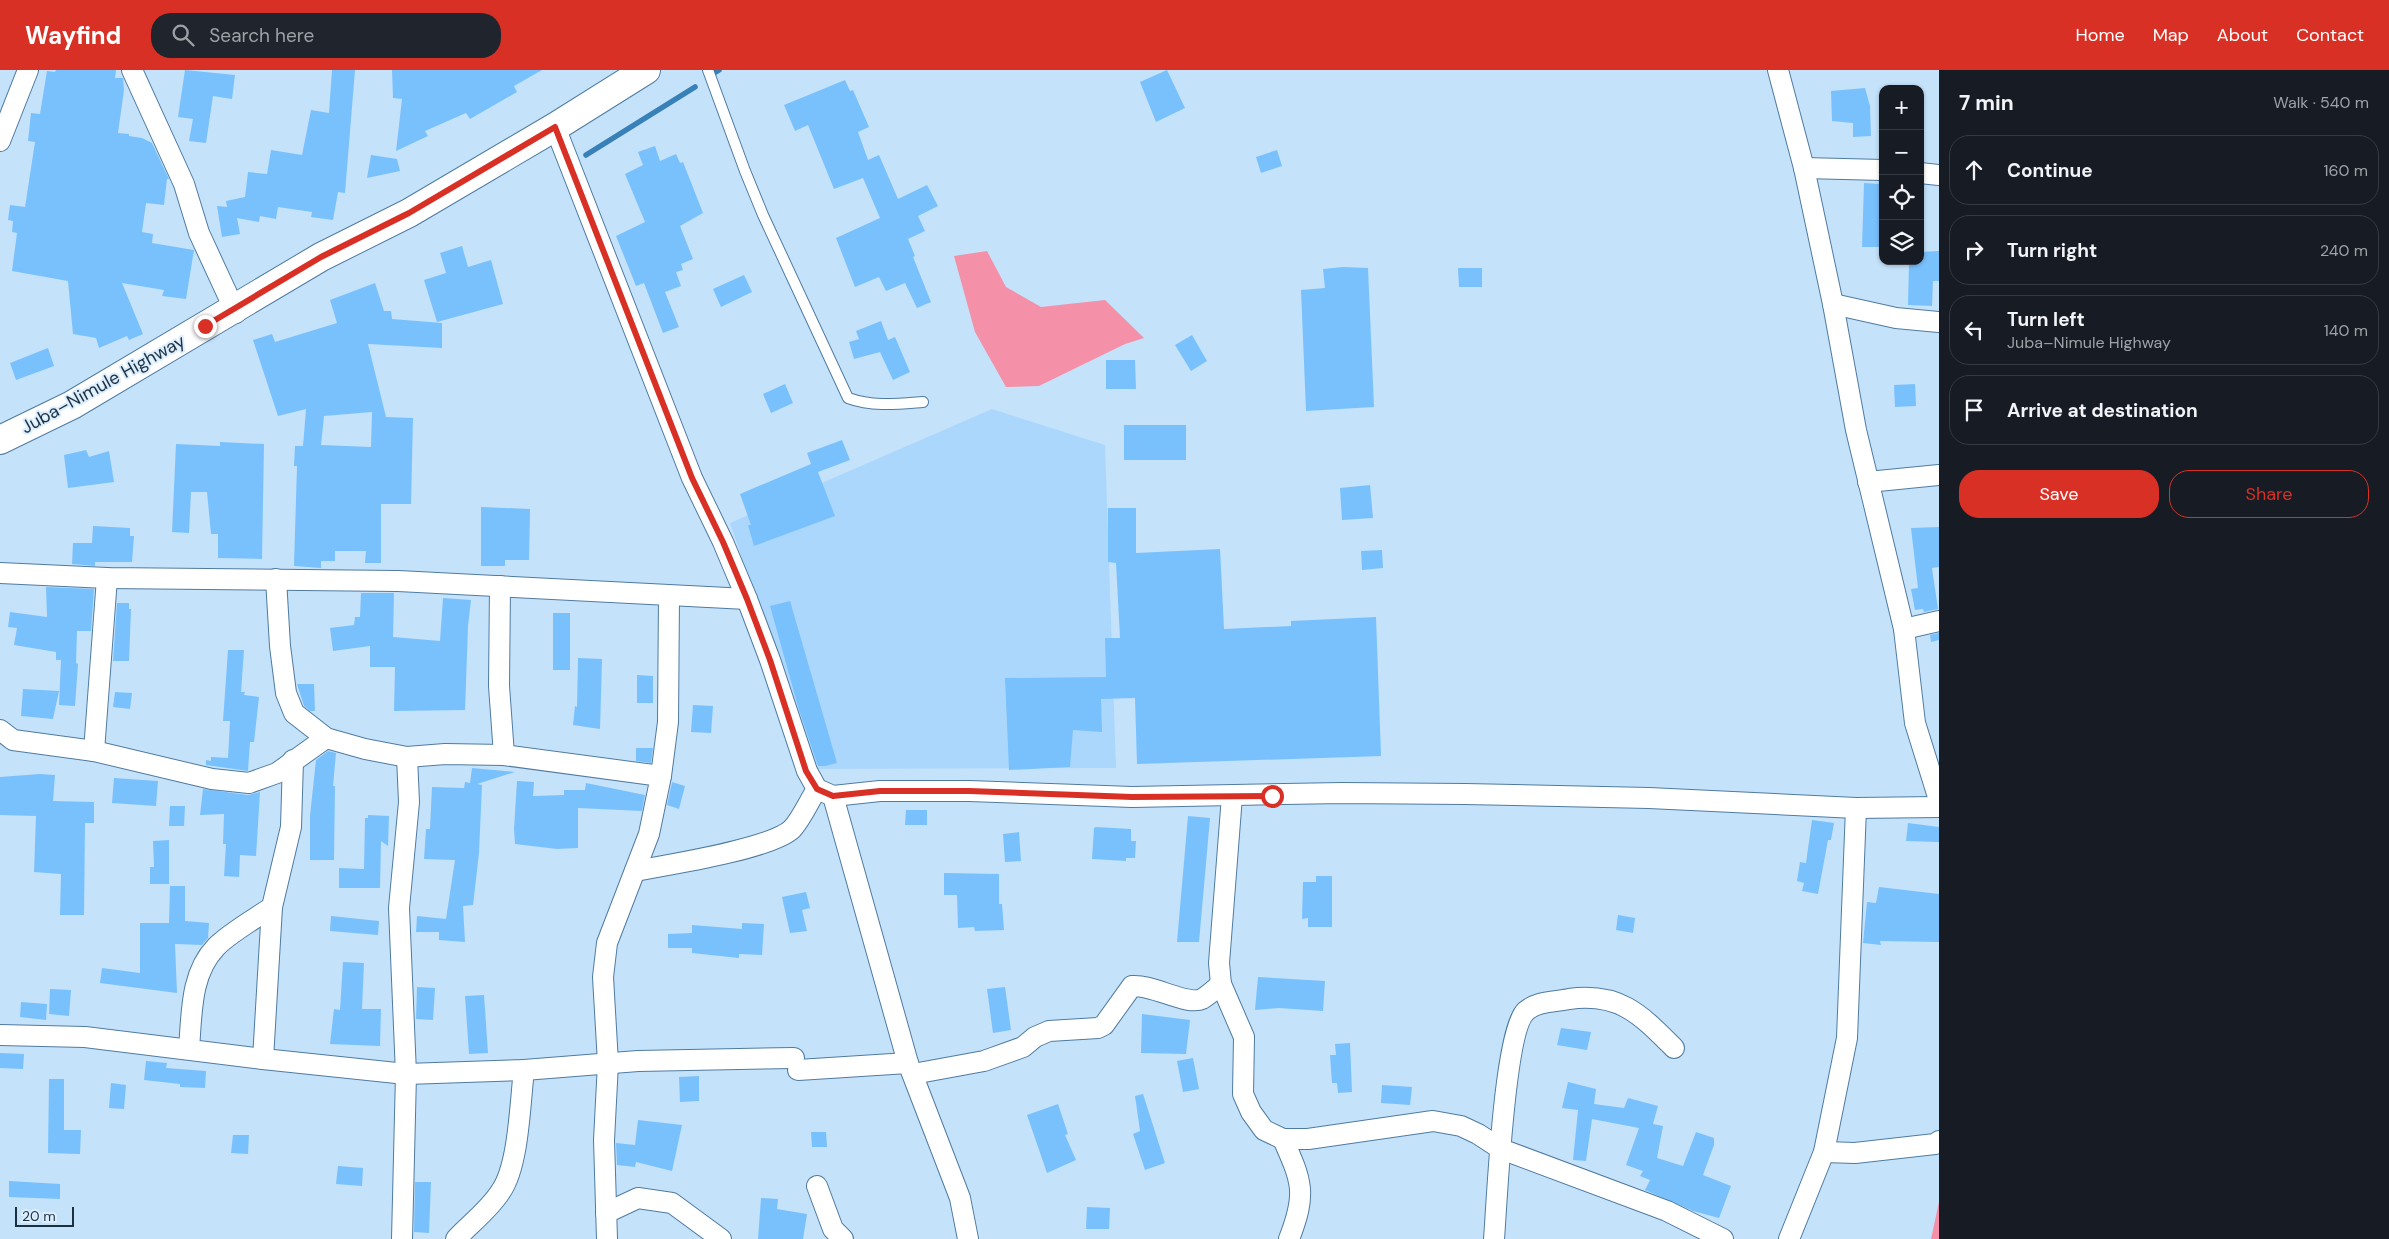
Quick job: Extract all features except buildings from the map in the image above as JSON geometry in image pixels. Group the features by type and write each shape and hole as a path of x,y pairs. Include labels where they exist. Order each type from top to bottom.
{"main road":[{"name":"Juba–Nimule Highway","path":"0,440 72,405 313,262 409,213 555,127 646,70"}],"street":[{"path":"0,141 28,70"},
{"path":"132,70 184,184 199,233 236,313"},
{"path":"1778,70 1804,168 1833,304 1856,430 1904,629 1914,723 1939,800"},
{"path":"555,127 692,478 723,542 747,599 770,660 806,771 825,792 911,1068 960,1198 968,1239"},
{"path":"1804,168 1879,170"},
{"path":"1924,173 1939,175"},
{"path":"1833,304 1896,318 1939,322"},
{"path":"1868,482 1939,475"},
{"path":"0,568 0,578"},
{"path":"0,573 107,578 398,581 747,599"},
{"path":"94,751 107,578"},
{"path":"276,579 280,646 286,693 294,713 326,738 407,757 445,754 504,755 661,776"},
{"path":"500,586 499,686 504,755"},
{"path":"607,1239 604,1140 608,1063 603,977 607,943 650,834 661,776 668,722 670,596"},
{"path":"1904,629 1939,621"},
{"path":"0,730 13,740 94,751 212,780 249,783 277,773 326,738"},
{"path":"402,1239 406,1074 399,908 409,802 407,757"},
{"path":"263,1059 272,908 291,827 293,760"},
{"path":"636,871 716,856 772,840 792,829 825,792 900,791 1132,797 1465,794 1649,798 1856,808 1939,808"},
{"path":"1232,796 1221,934 1221,984 1244,1038 1243,1094 1251,1112 1264,1130 1282,1139 1308,1139 1433,1121 1462,1126 1501,1149 1581,1181 1667,1211 1723,1239"},
{"path":"1789,1239 1824,1152 1847,1038 1856,808"},
{"path":"189,1048 195,987 202,966 216,946 272,908"},
{"path":"0,1036 86,1036 263,1059 406,1074 524,1070 608,1063 796,1064 911,1068 984,1061 1023,1047 1035,1037 1049,1031 1098,1028 1104,1025 1132,986 1142,985 1191,1000 1200,1000 1221,984"},
{"path":"1494,1239 1504,1101 1517,1027 1525,1012 1536,1004 1578,998 1617,1002 1641,1015 1674,1048"},
{"path":"456,1239 501,1192 507,1179 513,1158 524,1070"},
{"path":"1282,1139 1299,1177 1300,1204 1289,1239"},
{"path":"1824,1152 1855,1153 1939,1142"},
{"path":"817,1186 833,1229 843,1239"},
{"path":"606,1212 638,1198 672,1203 721,1239"}],"lane":[{"path":"708,70 744,171 848,398 864,404 882,405 923,402"}],"shaded area":[{"path":"987,251 1006,287 1041,307 1105,300 1144,338 1125,344 1039,386 1006,387 975,332 954,256"},
{"path":"992,409 1105,445 1116,768 813,769 730,523"},
{"path":"1939,1202 1939,1239 1931,1239"}],"waterway":[{"path":"711,75 719,70"},
{"path":"586,155 695,87"}],"route":[{"path":"205,326 321,257 409,213 555,127 692,478 723,542 747,599 770,660 806,771 817,789 833,796 880,791 969,791 1070,796 1272,796"}]}
